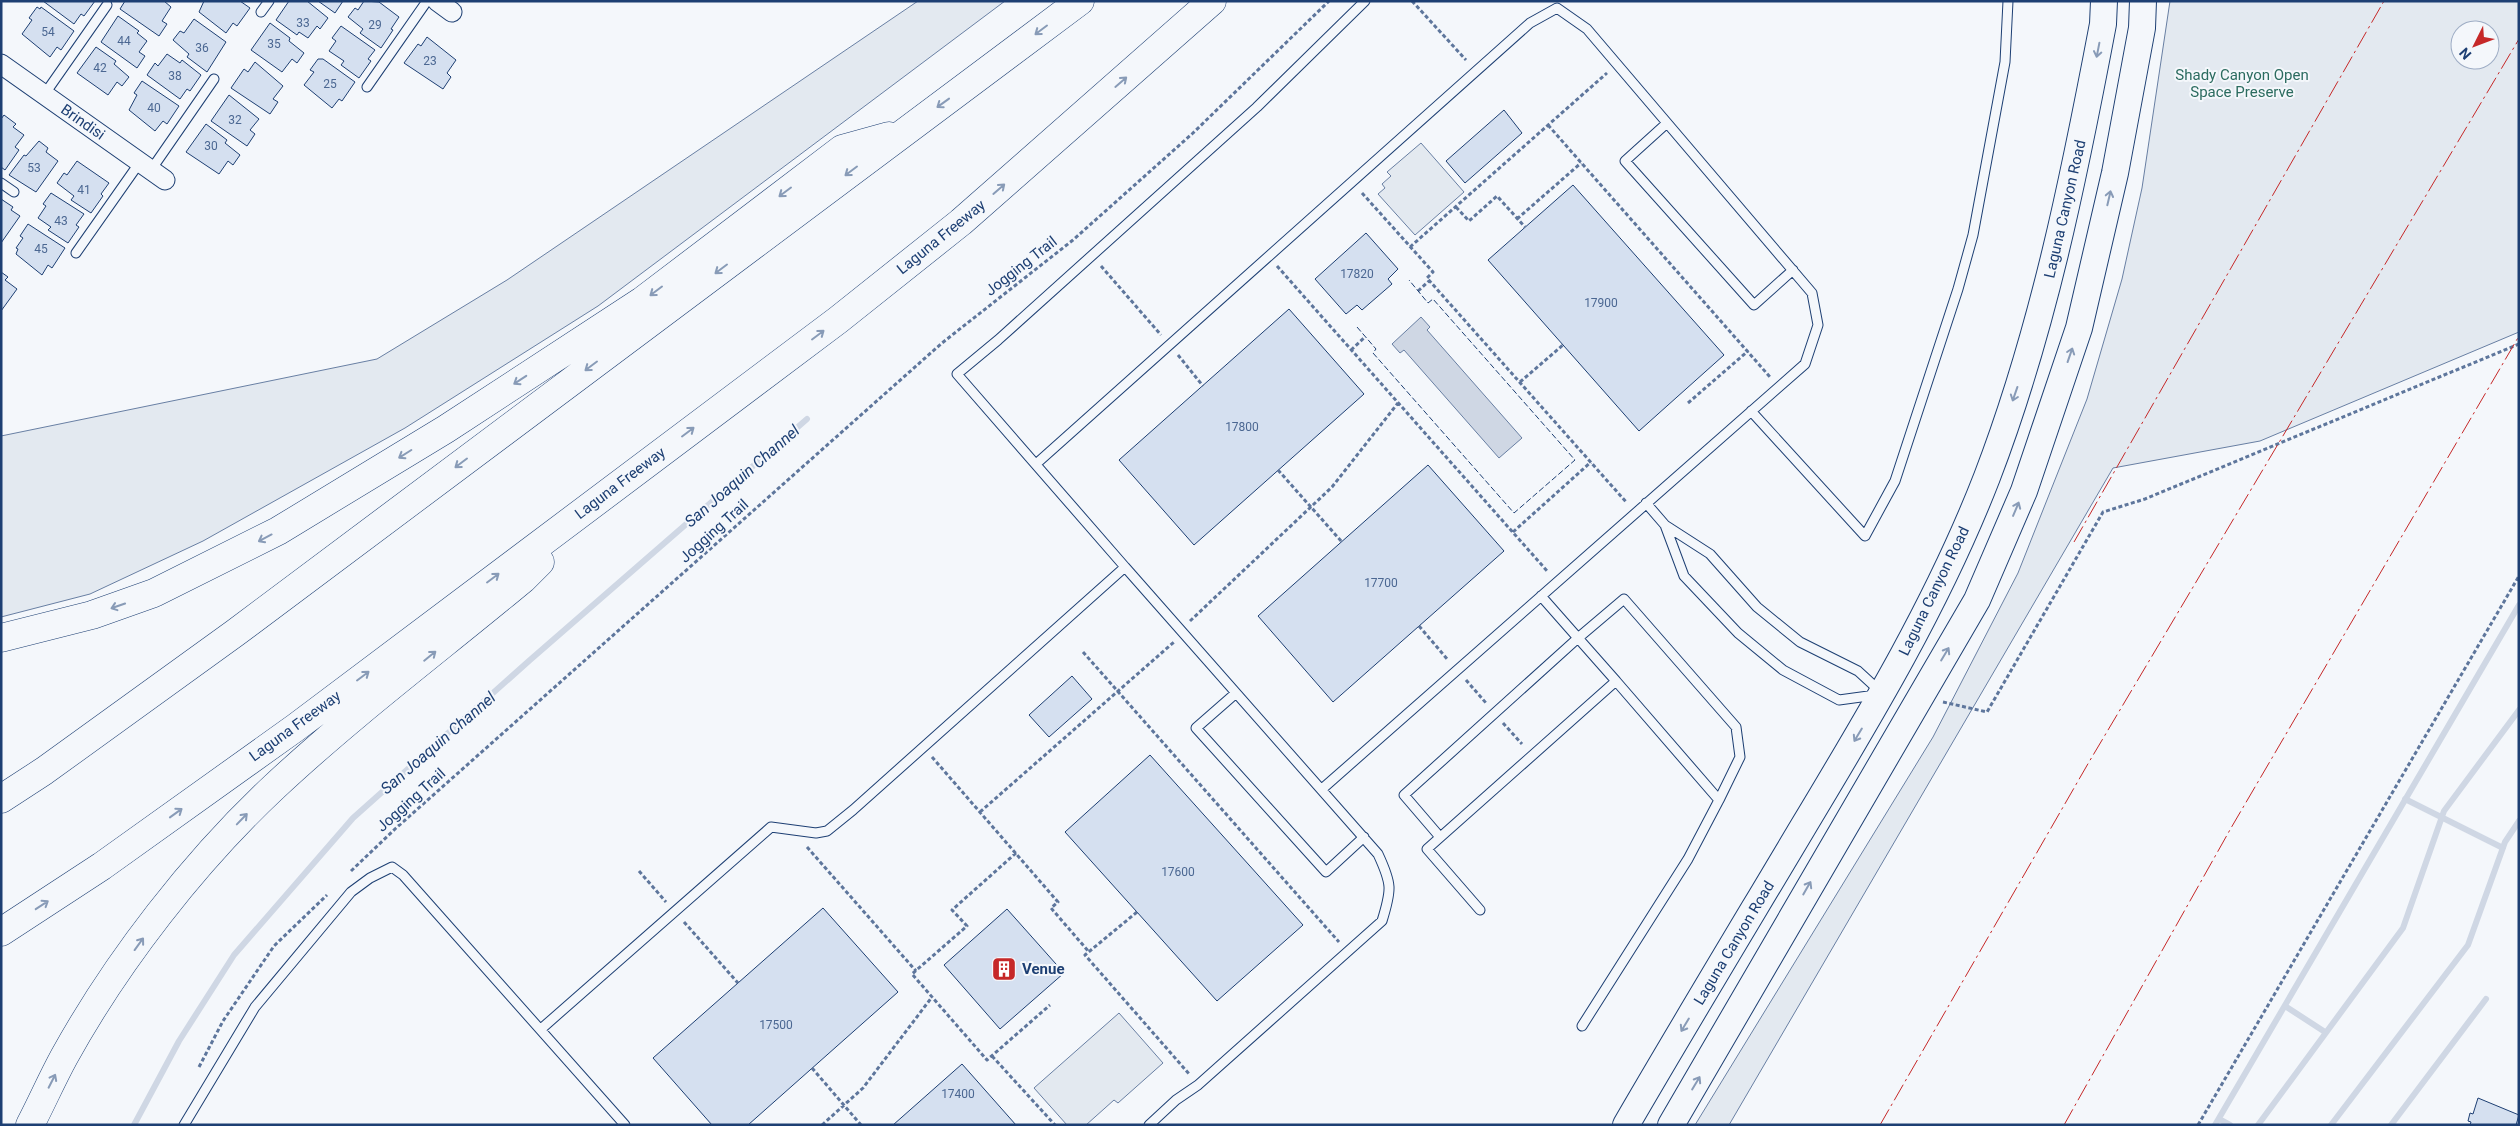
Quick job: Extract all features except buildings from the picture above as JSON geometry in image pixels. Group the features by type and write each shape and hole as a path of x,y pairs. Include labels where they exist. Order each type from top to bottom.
{"highway":[{"path":"1,799 44,771 235,633 1080,1"},
{"name":"Laguna Freeway","path":"1,932 102,866 295,728 838,320 961,222 1212,1"},
{"path":"1,638 92,615 154,593 278,531 446,429 642,301 842,149 904,131"},
{"path":"30,1125 64,1057 94,1007 159,916 198,866 273,788 311,754 523,580 607,493"}],"main road":[{"name":"Laguna Canyon Road","path":"1626,1125 1883,694 1941,583 1987,477 2040,317 2076,164 2102,24 2104,1"},
{"path":"1671,1125 1750,992 1783,930 1919,696 1977,600 2024,491 2079,328 2115,173 2142,28 2143,1"},
{"path":"1883,694 1919,696"}],"street":[{"name":"Brindisi","path":"1,64 152,171"}],"lane":[{"path":"262,12 269,1"},
{"path":"367,87 428,1"},
{"path":"1149,1125 1176,1100 1198,1085 1382,921 1388,902 1390,880 1378,854 1364,837 956,374 998,340 1257,107 1365,1"},
{"path":"1751,411 1864,536 1895,481 1958,289 1973,235 2005,62 2008,1"},
{"path":"44,95 107,5"},
{"path":"1036,464 1478,69 1530,23 1554,5 1587,30 1617,64 1812,293 1818,325 1805,364 1322,789"},
{"path":"76,253 152,171 214,79"},
{"path":"1667,123 1625,161 1754,305 1793,270"},
{"path":"1,183 14,192"},
{"path":"1646,503 1665,525 1710,554 1757,607 1800,642 1858,671 1883,694"},
{"path":"1665,525 1684,576 1738,633 1783,670 1839,700 1883,694"},
{"path":"541,1029 771,828 816,833 827,830 924,747 1125,568"},
{"path":"1541,596 1719,800"},
{"path":"1440,837 1404,796 1578,638 1624,599 1736,727 1740,757 1719,800 1688,859 1582,1026"},
{"path":"1480,910 1427,849 1531,754 1616,681"},
{"path":"1236,693 1196,728 1326,872 1364,837"},
{"path":"184,1125 255,1008 351,892 370,878 392,867 403,875 625,1125"}],"path":[{"name":"Jogging Trail","path":"346,877 395,829 942,342 1072,240 1193,133 1329,1"},
{"path":"1412,1 1464,60 1478,69"},
{"path":"1410,247 1617,64"},
{"path":"1548,125 1779,387"},
{"path":"1517,219 1581,163"},
{"path":"1352,182 1432,272 1427,278 1429,281 1636,513"},
{"path":"1456,206 1469,221 1497,196 1525,227"},
{"path":"1092,256 1170,345 1203,386"},
{"path":"1268,257 1557,582"},
{"path":"1418,290 1429,281"},
{"path":"1351,350 1365,337"},
{"path":"1919,696 1987,712 2103,512 2145,499 2519,344"},
{"path":"1520,382 1563,345"},
{"path":"1688,403 1748,351"},
{"path":"980,812 1117,692 1182,632 1310,506 1332,487 1398,403"},
{"path":"1512,532 1591,462"},
{"path":"1278,470 1342,542"},
{"path":"2198,1125 2519,576"},
{"path":"1419,626 1531,754"},
{"path":"1083,652 1347,952"},
{"path":"924,747 1058,902 1051,908 1089,952"},
{"path":"793,830 916,971"},
{"path":"1016,853 952,910 967,926 912,974 988,1060 1050,1006"},
{"path":"638,871 738,983"},
{"path":"196,1073 223,1022 274,946 331,891"},
{"path":"1137,912 1085,955 1198,1085"},
{"path":"822,1125 863,1088 932,997"},
{"path":"992,1056 1054,1125"},
{"path":"812,1068 862,1125"}],"green space":[{"path":"918,1 1005,1 598,306 405,428 203,541 90,594 1,617 1,436 377,359 507,280"},
{"name":"Shady Canyon Open Space Preserve","path":"2170,1 2519,1 2519,332 2260,441 2113,468 1729,1125 1695,1125 1933,737 2018,573 2087,399 2122,279 2142,188"},
{"path":"1421,143 1464,192 1415,235 1378,194 1385,188 1382,184 1391,176 1387,172"},
{"path":"1119,1013 1163,1063 1118,1103 1114,1100 1086,1125 1067,1125 1034,1088"}],"shaded area":[{"path":"1421,317 1430,327 1427,330 1522,438 1499,458 1404,350 1400,353 1392,344"}],"waterway":[{"name":"San Joaquin Channel","path":"134,1125 179,1041 234,955 353,818 530,660 807,419"},
{"path":"2215,1125 2519,605"},
{"path":"2258,1125 2403,928 2444,811 2519,710"},
{"path":"2405,799 2503,848"},
{"path":"2331,1125 2468,945 2505,842 2519,821"},
{"path":"2391,1125 2486,999"},
{"path":"2285,1006 2325,1032"},
{"path":"2219,1119 2230,1125"}],"fence":[{"path":"1357,327 1376,349 1373,353 1514,513 1575,460 1433,299 1428,303 1409,280"}],"power":[{"path":"2074,542 2384,1"},
{"path":"1880,1125 2089,762 2519,39"},
{"path":"2064,1125 2231,828 2519,336"}],"place":[{"name":"Venue","path":"1004,969"}]}
